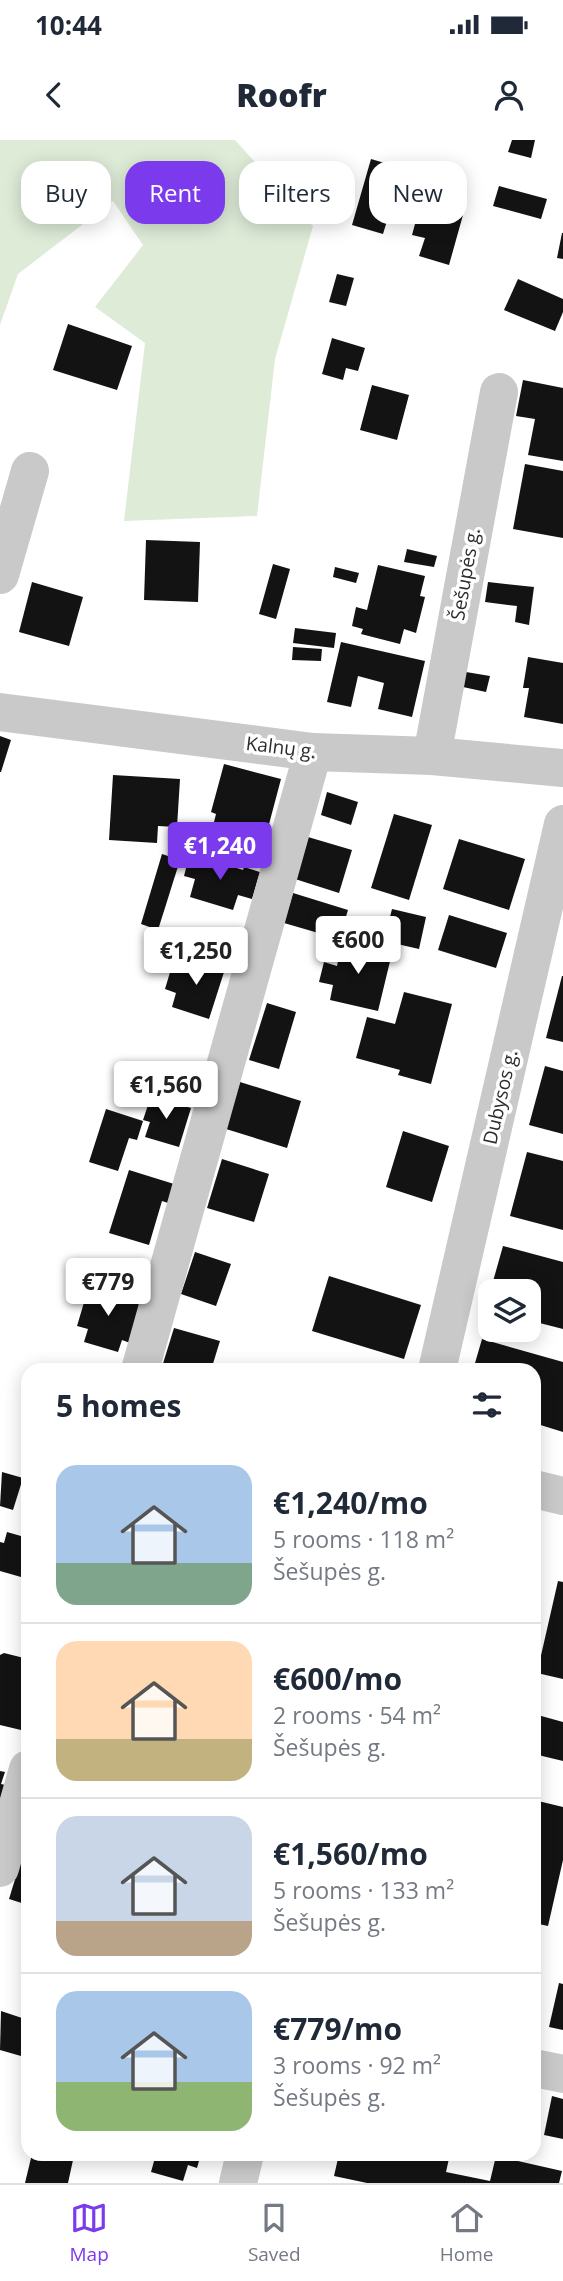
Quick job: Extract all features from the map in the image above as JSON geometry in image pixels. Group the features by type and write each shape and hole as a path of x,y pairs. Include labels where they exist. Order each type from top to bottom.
{"street":[{"name":"Šešupės g.","path":"432,756 499,392"},
{"path":"0,575 30,471"},
{"name":"Kalnų g.","path":"0,712 313,752 432,756 563,768"},
{"path":"142,1363 313,752"},
{"name":"Dubysos g.","path":"439,1363 563,824"},
{"path":"541,1491 563,1496"},
{"path":"0,1868 21,1794"},
{"path":"541,2069 563,2074"},
{"path":"238,2183 243,2161"}],"green space":[{"path":"0,140 235,140 254,161 239,161 239,224 313,226 275,359 257,516 124,521 145,343 95,307 143,245 129,224 225,224 225,161 125,161 125,219 113,201 111,203 111,161 21,161 21,224 83,224 18,274 0,325"}],"building":[{"path":"512,140 535,140 531,158 508,152"},
{"path":"369,166 369,224 386,224 383,234 352,225 355,224 355,215"},
{"path":"499,186 547,199 541,219 493,206"},
{"path":"415,224 460,224 449,265 419,256 425,238 412,235"},
{"path":"563,233 563,259 557,258"},
{"path":"337,274 354,278 346,306 329,302"},
{"path":"518,279 563,299 563,312 555,331 504,310"},
{"path":"68,324 132,346 117,390 53,370"},
{"path":"332,338 365,348 358,371 346,368 343,380 322,374"},
{"path":"523,380 563,388 563,461 528,455 535,419 516,416"},
{"path":"372,385 409,395 397,440 360,430"},
{"path":"525,464 563,471 563,538 513,529"},
{"path":"146,540 200,542 198,602 144,600"},
{"path":"407,549 437,556 434,567 404,562"},
{"path":"273,564 290,569 276,619 259,614"},
{"path":"378,565 425,576 420,596 425,597 416,633 404,629 400,644 361,634 363,629 352,626 356,607 367,610"},
{"path":"335,567 359,573 356,583 333,577"},
{"path":"32,582 83,597 69,646 19,632"},
{"path":"488,582 534,587 529,625 515,622 517,606 485,602"},
{"path":"295,628 336,633 334,648 293,643"},
{"path":"341,642 425,661 412,717 378,709 384,683 358,676 351,707 327,702"},
{"path":"293,647 322,649 321,661 292,660"},
{"path":"528,657 563,663 563,724 524,717 529,688 523,688"},
{"path":"466,672 490,676 486,692 463,687"},
{"path":"0,736 11,740 1,772 0,772"},
{"path":"224,764 281,779 268,828 249,823 246,835 226,830 227,826 214,822 216,814 211,812"},
{"path":"113,775 180,779 177,827 158,826 157,843 109,840"},
{"path":"327,792 358,802 351,825 321,815"},
{"path":"394,814 432,825 409,900 371,888"},
{"path":"308,837 352,850 339,893 295,879"},
{"path":"459,839 525,859 509,910 443,889"},
{"path":"162,854 180,860 158,930 141,924"},
{"path":"189,857 201,861 202,857 243,870 244,867 260,872 252,899 238,895 233,910 190,897 195,879 184,876"},
{"path":"293,893 348,910 339,939 284,923"},
{"path":"392,909 426,917 419,949 384,941"},
{"path":"449,915 507,933 496,968 438,950"},
{"path":"342,941 392,953 378,1011 330,1000 333,985 319,982 324,962 337,966"},
{"path":"187,958 225,969 209,1019 172,1007 176,993 165,989 171,969 182,973"},
{"path":"563,976 563,1042 546,1038"},
{"path":"404,992 452,1004 431,1084 398,1075 400,1070 356,1058 367,1017 395,1024"},
{"path":"267,1003 296,1012 279,1069 249,1060"},
{"path":"121,1061 153,1071 148,1088 116,1077"},
{"path":"545,1066 563,1071 563,1134 529,1125"},
{"path":"240,1082 301,1101 287,1148 226,1129"},
{"path":"151,1096 191,1108 179,1147 145,1137 150,1122 143,1120"},
{"path":"106,1109 143,1121 137,1140 129,1138 118,1171 89,1162"},
{"path":"403,1131 449,1146 432,1202 386,1187"},
{"path":"527,1152 563,1161 563,1230 510,1216"},
{"path":"222,1159 269,1174 254,1222 207,1208"},
{"path":"129,1170 174,1184 168,1203 162,1201 149,1245 109,1233"},
{"path":"503,1246 563,1262 563,1329 541,1323 541,1279 494,1279"},
{"path":"195,1252 231,1264 216,1306 181,1294"},
{"path":"329,1276 421,1305 404,1359 312,1331"},
{"path":"101,1283 124,1290 122,1299 141,1305 130,1343 122,1340 118,1352 84,1342 88,1329 77,1326 88,1289 98,1291"},
{"path":"174,1328 220,1341 213,1363 163,1363"},
{"path":"481,1342 493,1342 563,1362 563,1432 541,1425 541,1363 475,1363"},
{"path":"2,1472 21,1477 13,1510 0,1506"},
{"path":"7,1532 21,1536 21,1577 0,1571 0,1542 4,1543"},
{"path":"558,1581 563,1582 563,1679 541,1674 541,1655"},
{"path":"4,1653 21,1657 21,1730 0,1725 0,1655"},
{"path":"541,1716 563,1722 563,1761 541,1756"},
{"path":"0,1771 5,1772 1,1784 10,1786 0,1817"},
{"path":"541,1802 563,1807 563,1860 548,1926 541,1924"},
{"path":"21,1860 21,1903 9,1899"},
{"path":"559,1983 563,1984 563,2030 549,2027"},
{"path":"1,2011 21,2018 21,2056 0,2050"},
{"path":"552,2096 563,2099 563,2139 544,2135"},
{"path":"30,2161 73,2161 68,2183 25,2183"},
{"path":"154,2161 199,2161 197,2168 188,2165 183,2181 151,2172"},
{"path":"337,2161 448,2161 446,2172 490,2181 495,2161 518,2161 562,2171 559,2183 367,2183 334,2176"}]}
